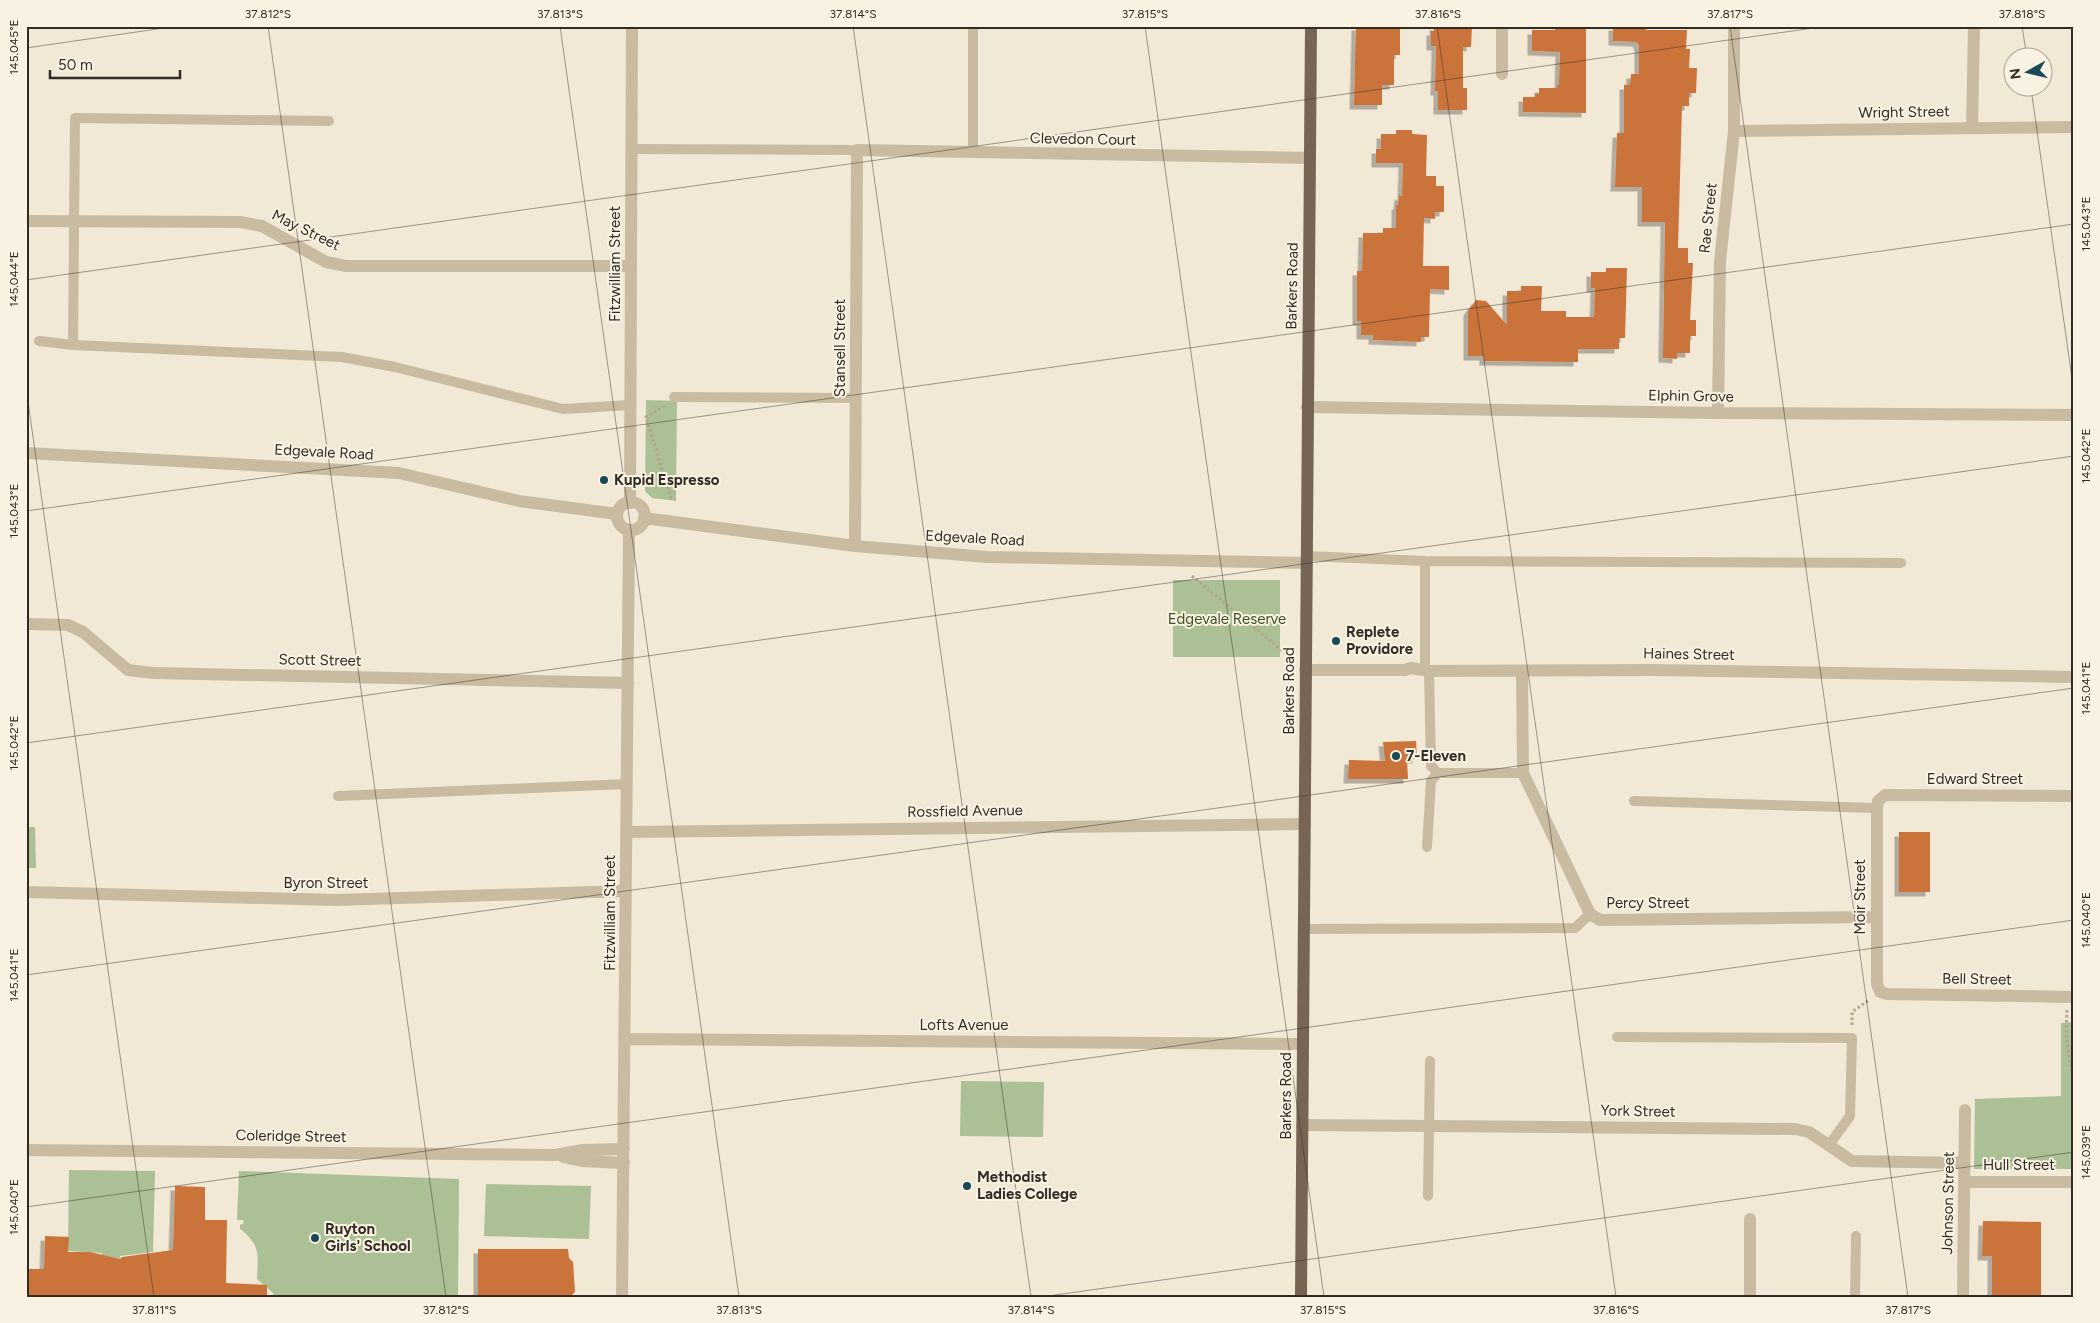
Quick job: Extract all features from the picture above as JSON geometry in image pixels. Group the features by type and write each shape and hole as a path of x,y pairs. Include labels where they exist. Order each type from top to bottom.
{"main road":[{"name":"Barkers Road","path":"1301,1297 1310,26"}],"street":[{"name":"Fitzwilliam Street","path":"630,503 632,26"},
{"path":"1502,26 1502,74"},
{"name":"Rae Street","path":"1718,413 1720,261 1734,131 1734,26"},
{"path":"1972,127 1974,26"},
{"name":"Wright Street","path":"1734,131 2074,127"},
{"name":"Clevedon Court","path":"857,150 973,154 1310,158"},
{"name":"Stansell Street","path":"855,546 857,150"},
{"name":"May Street","path":"26,221 240,222 262,226 326,262 346,266 631,266"},
{"name":"Elphin Grove","path":"1307,407 1718,413 2074,415"},
{"name":"Edgevale Road","path":"26,452 399,473 519,501 617,514"},
{"path":"630,503 639,506 644,518 640,527 629,530 621,526 617,514 622,506 630,503"},
{"name":"Edgevale Road","path":"644,518 855,546 987,557 1175,562 1306,560"},
{"name":"Fitzwilliam Street","path":"622,1297 629,530"},
{"name":"Scott Street","path":"26,624 68,625 83,632 128,670 154,673 628,683"},
{"name":"Haines Street","path":"1305,670 1654,670 2074,677"},
{"name":"Percy Street","path":"1522,671 1523,773 1590,914 1600,920 1876,917"},
{"name":"Edward Street","path":"1878,805 1885,795 2074,796"},
{"name":"Moir Street","path":"1878,805 1876,917 1877,984 1880,992"},
{"name":"Rossfield Avenue","path":"627,832 1304,824"},
{"name":"Byron Street","path":"26,892 337,900 626,891"},
{"name":"Bell Street","path":"1880,992 1887,994 2070,997"},
{"name":"Lofts Avenue","path":"625,1039 1303,1044"},
{"name":"Johnson Street","path":"1963,1297 1965,1110"},
{"name":"York Street","path":"1302,1125 1788,1129 1809,1132 1852,1161 1964,1163"},
{"name":"Coleridge Street","path":"26,1150 555,1155 584,1150 624,1149"},
{"name":"Coleridge Street","path":"555,1155 582,1161 624,1163"},
{"name":"Hull Street","path":"1964,1182 2074,1182"},
{"path":"1750,1219 1750,1297"}],"lane":[{"path":"973,26 973,154"},
{"path":"73,345 75,118 328,121"},
{"path":"632,150 857,150"},
{"path":"38,341 73,345 342,357 395,367 563,409 631,405"},
{"path":"674,397 856,398"},
{"path":"1306,560 1900,563"},
{"path":"1425,561 1431,766 1438,773 1523,773"},
{"path":"1427,847 1431,781 1438,773"},
{"path":"338,796 627,784"},
{"path":"1634,801 1878,805"},
{"path":"1304,928 1575,928 1590,914"},
{"path":"1618,1037 1852,1038 1850,1116 1830,1145"},
{"path":"1428,1196 1430,1061"},
{"path":"1855,1297 1856,1236"}],"path":[{"path":"672,501 646,417 673,401 674,397"},
{"path":"1175,562 1305,670"},
{"path":"1852,1038 1852,1012 1880,992"},
{"path":"2070,997 2066,1034 2074,1088"}],"green space":[{"path":"646,400 677,401 676,501 652,498 645,491"},
{"name":"Edgevale Reserve","path":"1173,580 1280,580 1280,657 1173,657"},
{"path":"26,827 35,827 36,868 26,868"},
{"path":"2074,1022 2074,1169 1974,1169 1975,1099 2061,1096 2061,1023"},
{"path":"961,1081 1044,1082 1043,1137 960,1136"},
{"path":"69,1170 155,1171 153,1252 120,1256 120,1259 102,1256 102,1253 68,1251"},
{"path":"239,1171 459,1179 458,1297 274,1297 273,1293 257,1279 257,1251 252,1240 240,1229 240,1225 244,1223 243,1220 237,1220"},
{"path":"486,1184 591,1186 589,1239 484,1236"}],"building":[{"path":"1356,26 1400,27 1400,55 1394,55 1394,85 1382,85 1382,105 1354,105"},
{"path":"1434,26 1472,26 1471,47 1463,47 1463,88 1467,88 1467,110 1438,110 1438,91 1435,91 1436,46 1431,46 1431,31 1434,31"},
{"path":"1572,26 1586,26 1586,113 1523,112 1523,97 1535,97 1535,94 1539,94 1539,88 1557,88 1557,85 1559,85 1560,52 1532,51 1532,30 1555,30 1555,28 1572,28"},
{"path":"1613,26 1646,26 1646,30 1687,30 1686,49 1690,49 1689,68 1697,68 1696,93 1689,93 1689,106 1682,106 1678,248 1688,248 1688,263 1693,263 1690,320 1696,320 1696,336 1690,336 1690,353 1677,353 1677,359 1663,358 1665,222 1642,222 1642,187 1615,187 1617,133 1624,133 1624,85 1630,85 1631,74 1639,74 1639,46 1637,42 1613,41"},
{"path":"1396,130 1412,130 1412,134 1427,135 1426,176 1436,176 1436,186 1444,186 1444,212 1435,212 1435,219 1424,218 1423,266 1449,266 1449,290 1430,289 1429,337 1421,337 1421,342 1373,340 1373,335 1361,335 1361,321 1357,321 1357,271 1362,271 1363,233 1383,233 1383,228 1396,228 1396,205 1398,205 1399,195 1402,196 1403,163 1376,163 1376,149 1381,149 1381,134 1396,134"},
{"path":"1606,268 1627,268 1625,338 1619,338 1619,349 1578,349 1578,362 1484,361 1484,356 1468,356 1468,311 1476,300 1486,301 1507,325 1507,291 1521,291 1521,286 1542,286 1541,311 1566,311 1566,317 1594,317 1595,288 1591,288 1591,272 1606,272"},
{"path":"1416,741 1417,759 1407,759 1408,779 1348,779 1349,760 1385,761 1383,742"},
{"path":"1899,832 1930,832 1930,892 1899,892"},
{"path":"175,1186 205,1187 205,1220 227,1220 226,1283 267,1285 267,1297 26,1297 26,1269 44,1269 45,1236 69,1237 68,1252 90,1252 120,1259 122,1257 173,1250"},
{"path":"1983,1221 2041,1222 2041,1296 1992,1296 1992,1256 1982,1256"},
{"path":"478,1249 568,1249 569,1258 573,1262 575,1292 570,1297 478,1297"}],"place":[{"name":"Kupid Espresso","path":"604,480"},
{"name":"Replete Providore","path":"1336,641"},
{"name":"7-Eleven","path":"1396,756"},
{"name":"Methodist Ladies College","path":"967,1186"},
{"name":"Ruyton Girls' School","path":"315,1238"}]}
